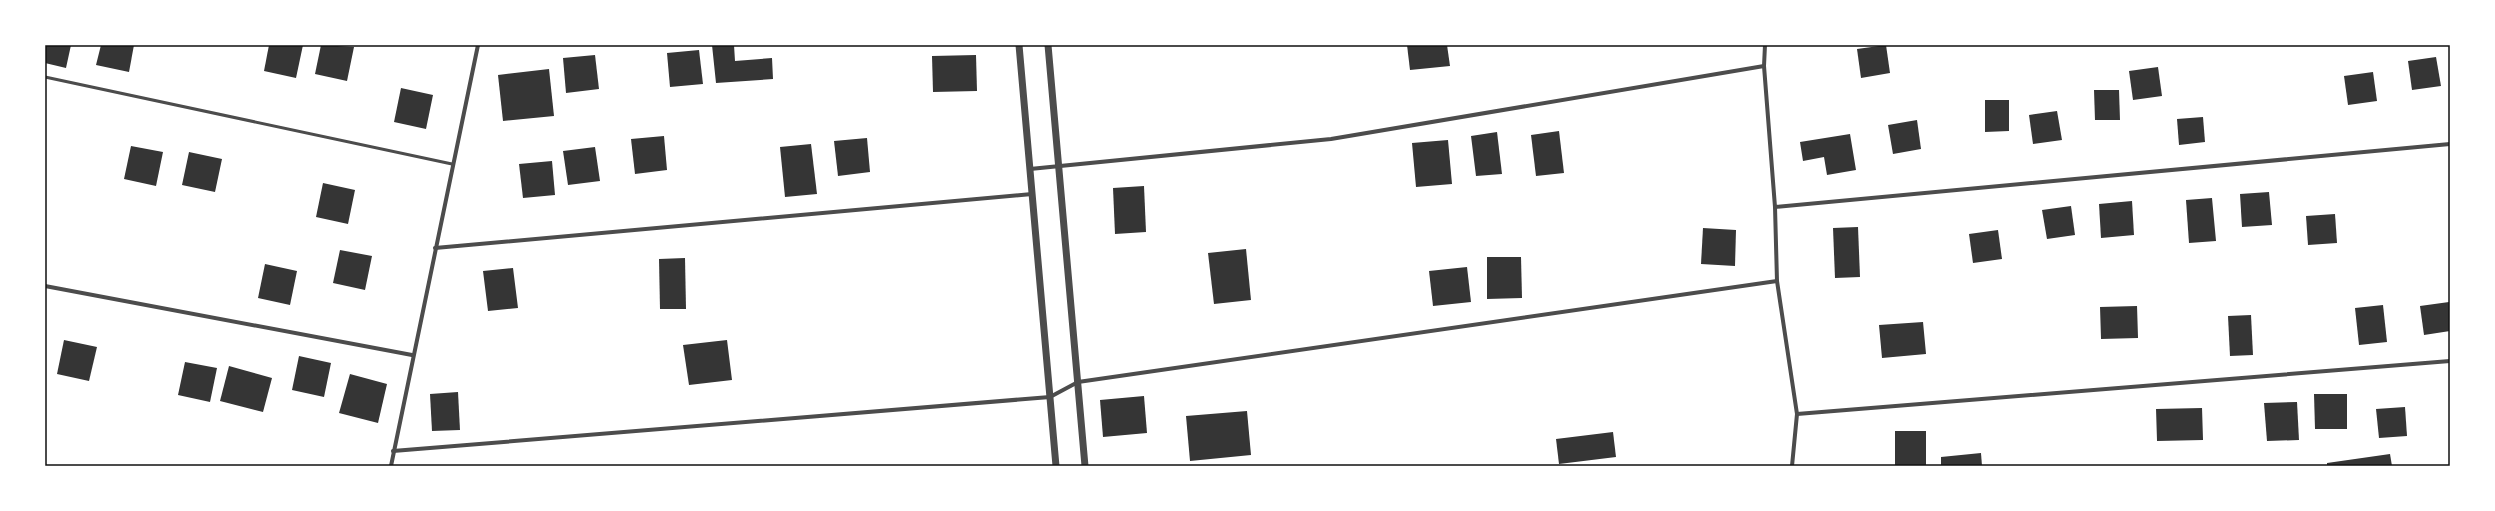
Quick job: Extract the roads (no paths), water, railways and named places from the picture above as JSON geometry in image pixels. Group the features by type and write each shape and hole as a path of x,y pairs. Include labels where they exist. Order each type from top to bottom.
{"street":[{"path":"390,466 434,248 478,45"},
{"path":"1019,45 1056,466"},
{"path":"1048,45 1085,466"},
{"path":"1765,45 1764,66 1775,207 1778,280 1797,414 1792,466"},
{"path":"1030,169 1331,139 1764,66"},
{"path":"1775,207 2450,144"},
{"path":"434,248 1032,194"},
{"path":"393,451 1050,397 1078,382 1778,280"},
{"path":"45,286 412,355"},
{"path":"1797,414 2450,361"}],"lane":[{"path":"45,77 452,164"}]}
